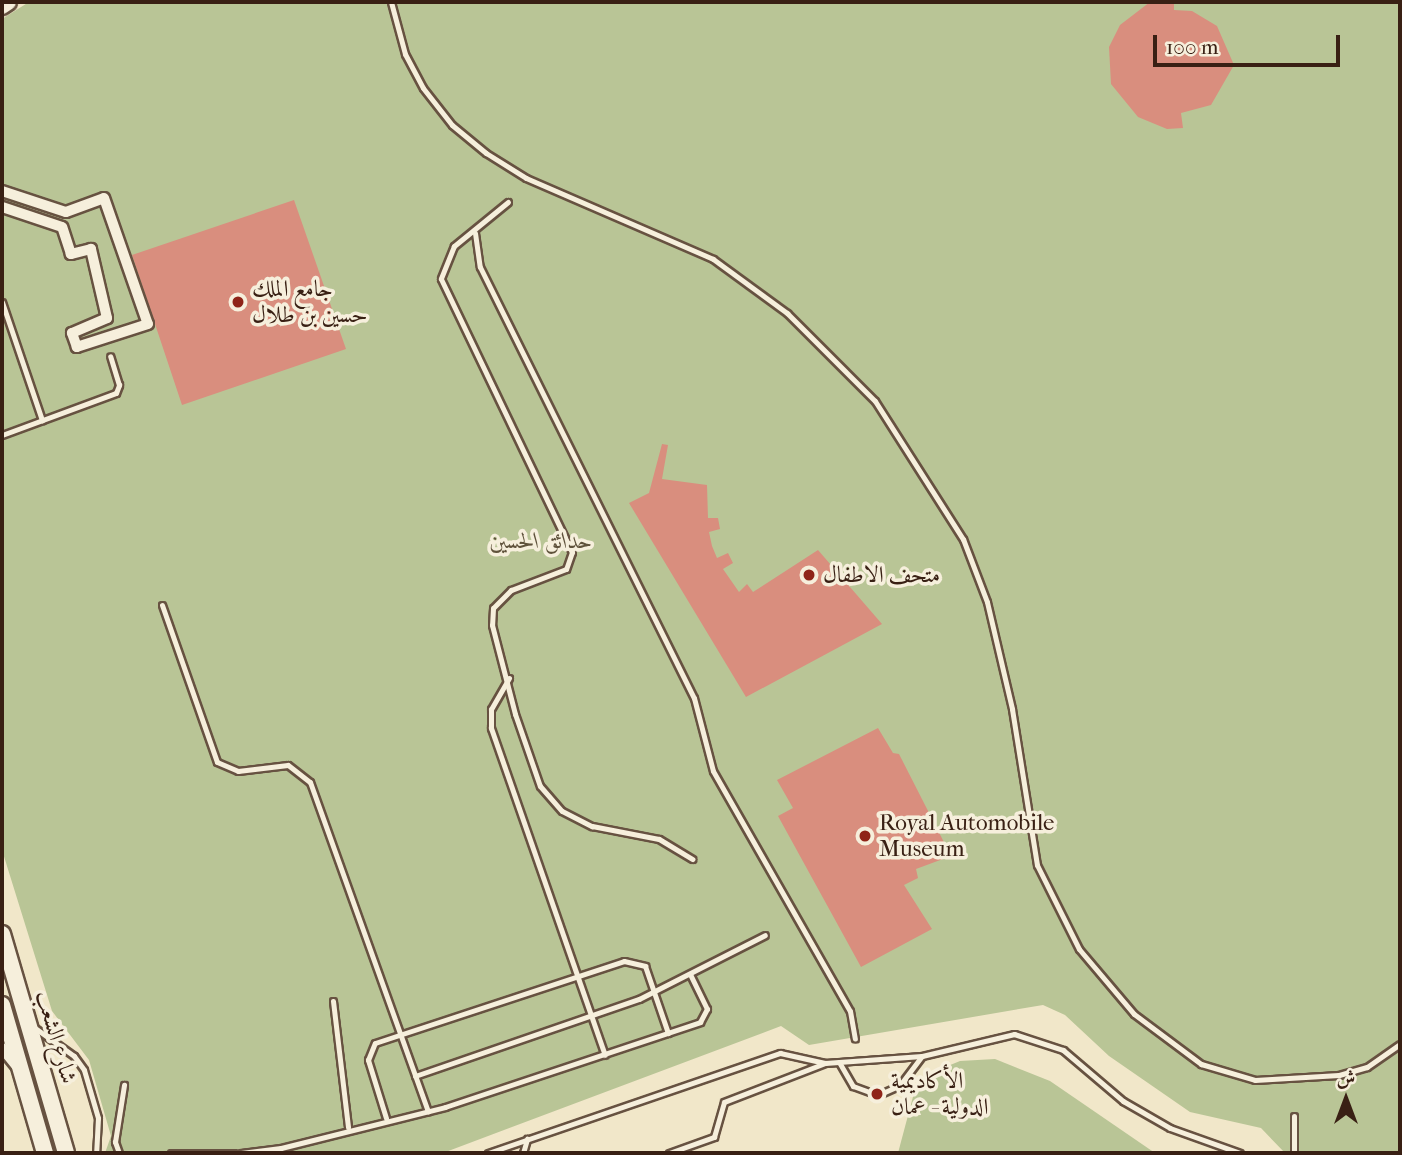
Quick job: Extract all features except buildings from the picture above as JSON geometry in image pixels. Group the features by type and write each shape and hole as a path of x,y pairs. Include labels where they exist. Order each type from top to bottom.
{"main road":[{"path":"2,6 8,2"},
{"name":"شارع الشعب","path":"2,934 66,1153"},
{"name":"شارع الشعب","path":"2,1005 45,1153"}],"street":[{"path":"2,191 66,212 104,198 148,324 77,347 72,333 107,318 91,249 71,254 62,227 2,206"},
{"path":"2,1048 22,1074"}],"lane":[{"path":"391,2 405,54 423,88 452,125 485,153 526,177 713,259 787,313 875,401 963,539 987,602 1012,709 1037,865 1079,949 1134,1014 1201,1065 1255,1080 1339,1075 1367,1067 1400,1045"},
{"path":"508,202 475,233 448,253 441,270 443,288 572,552 561,573 497,600 492,625 535,776 553,804 592,826 670,844 692,859"},
{"path":"475,233 480,267 694,698 713,771 850,1012 855,1039"},
{"path":"2,302 42,420"},
{"path":"2,435 116,393 119,385 110,356"},
{"path":"162,606 217,762 238,771 288,765 310,782 428,1111"},
{"path":"509,678 491,709 491,728 605,1055"},
{"path":"415,1076 655,992 765,934"},
{"path":"386,1118 369,1054 375,1043 577,976 635,960 648,971 668,1033"},
{"path":"241,1153 281,1148 348,1127 428,1111 668,1033 706,1017 690,974"},
{"path":"333,1001 348,1127"},
{"path":"30,1025 74,1056 84,1070 98,1118 96,1153"},
{"path":"669,1153 714,1137 724,1102 825,1063 922,1056 989,1036 1040,1038 1063,1050 1123,1101 1170,1128 1240,1153"},
{"path":"488,1153 743,1062 794,1053 825,1063"},
{"path":"839,1062 853,1086 878,1095 900,1085 922,1056"},
{"path":"119,1153 115,1142 124,1085"},
{"path":"1294,1116 1294,1153"},
{"path":"523,1153 527,1139"},
{"path":"172,1153 234,1153"}],"green space":[{"name":"حدائق الحسين","path":"29,2 1400,2 1400,1153 1285,1153 1261,1128 1190,1112 1109,1056 1065,1015 1043,1005 809,1045 781,1026 443,1153 105,1153 111,1136 89,1060 52,1011 2,850 2,19"},
{"path":"995,1059 1050,1081 1155,1153 898,1153 914,1093 938,1070 960,1061"}],"place":[{"name":"جامع الملك حسين بن طلال","path":"238,302"},
{"name":"متحف الاطفال","path":"809,575"},
{"name":"Royal Automobile Museum","path":"865,836"},
{"name":"الأكاديمية الدولية - عمان","path":"877,1094"}]}
